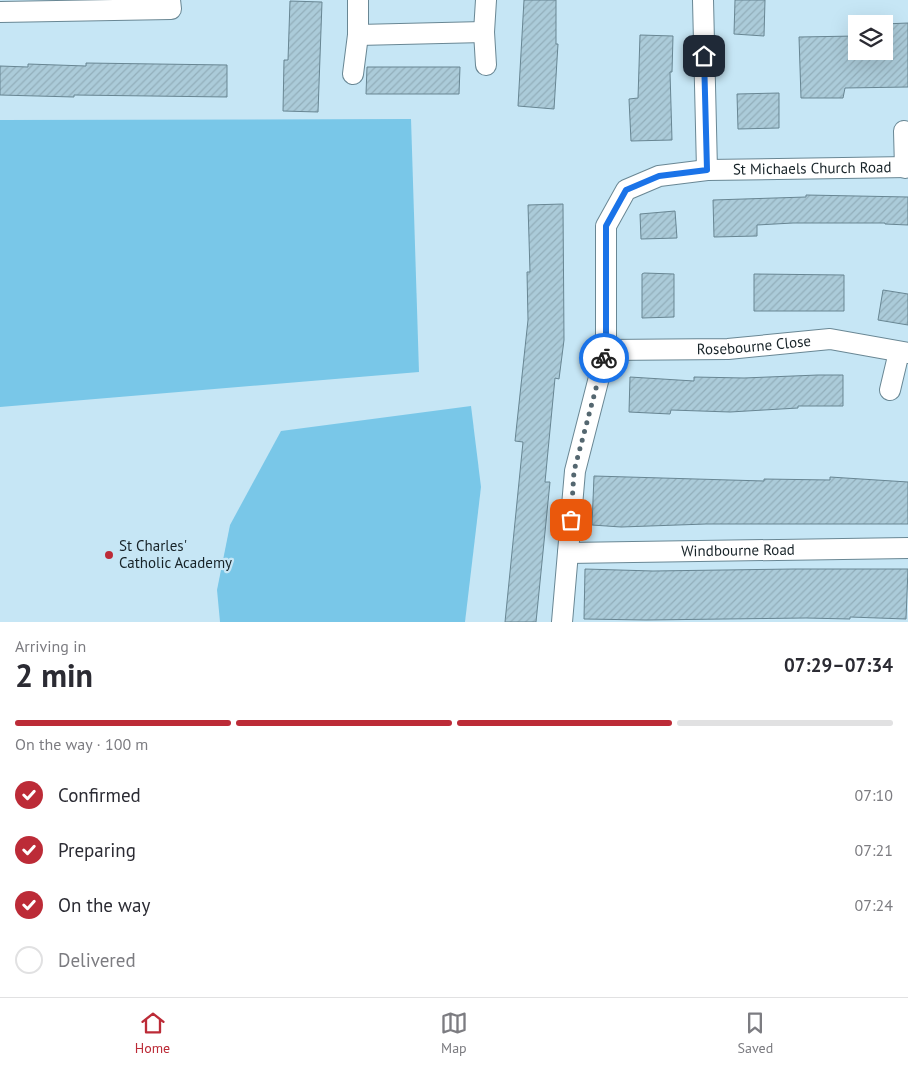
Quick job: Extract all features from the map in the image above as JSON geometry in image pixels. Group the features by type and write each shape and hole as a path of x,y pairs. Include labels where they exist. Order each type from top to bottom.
{"street":[{"path":"0,12 170,10 170,0"},
{"path":"353,74 358,35 358,0"},
{"path":"486,0 484,32 486,65"},
{"path":"703,0 707,170"},
{"path":"358,35 484,32"},
{"name":"St Michaels Church Road","path":"562,622 574,471 606,350 606,226 626,190 659,176 707,170 906,167 904,131"},
{"name":"Rosebourne Close","path":"606,350 728,349 830,339 903,352 890,390"},
{"name":"Windbourne Road","path":"568,553 908,548"}],"shaded area":[{"path":"411,119 419,372 0,407 0,120"},
{"path":"471,406 481,487 465,622 220,622 217,590 230,525 281,431"}],"building":[{"path":"524,0 556,0 556,44 558,44 554,109 518,106"},
{"path":"735,0 765,0 764,36 734,34"},
{"path":"290,1 322,2 318,112 283,111 284,60 288,60"},
{"path":"908,23 908,87 845,88 843,98 801,98 799,37 848,36 848,60 893,60 893,24"},
{"path":"640,35 673,36 672,72 670,72 672,140 631,141 629,99 638,98"},
{"path":"86,63 227,65 227,97 0,95 0,66 28,67 28,64 86,66"},
{"path":"367,67 460,67 459,94 366,94"},
{"path":"779,93 779,128 738,129 737,94"},
{"path":"806,195 908,197 908,225 885,223 793,223 757,225 757,236 714,237 713,200 806,197"},
{"path":"563,204 564,340 559,379 555,378 545,482 550,482 536,622 505,622 523,442 515,441 528,320 527,272 530,272 528,205"},
{"path":"675,211 677,238 641,239 640,214"},
{"path":"642,274 674,274 674,317 642,318"},
{"path":"754,274 844,275 844,311 754,311"},
{"path":"883,290 908,294 908,325 878,320"},
{"path":"843,375 843,406 798,406 798,408 730,412 671,410 670,414 629,412 630,377 694,381 694,377 744,378"},
{"path":"594,476 764,481 764,479 830,480 830,477 908,482 908,524 706,524 621,527 592,525"},
{"path":"585,569 653,571 908,569 906,619 850,617 850,619 584,619"}],"way so far":[{"path":"571,520 574,471 604,358"}],"place":[{"name":"St Charles' Catholic Academy","path":"109,555"}],"route":[{"path":"604,358 606,350 606,226 626,190 659,176 707,170 704,56"}]}
